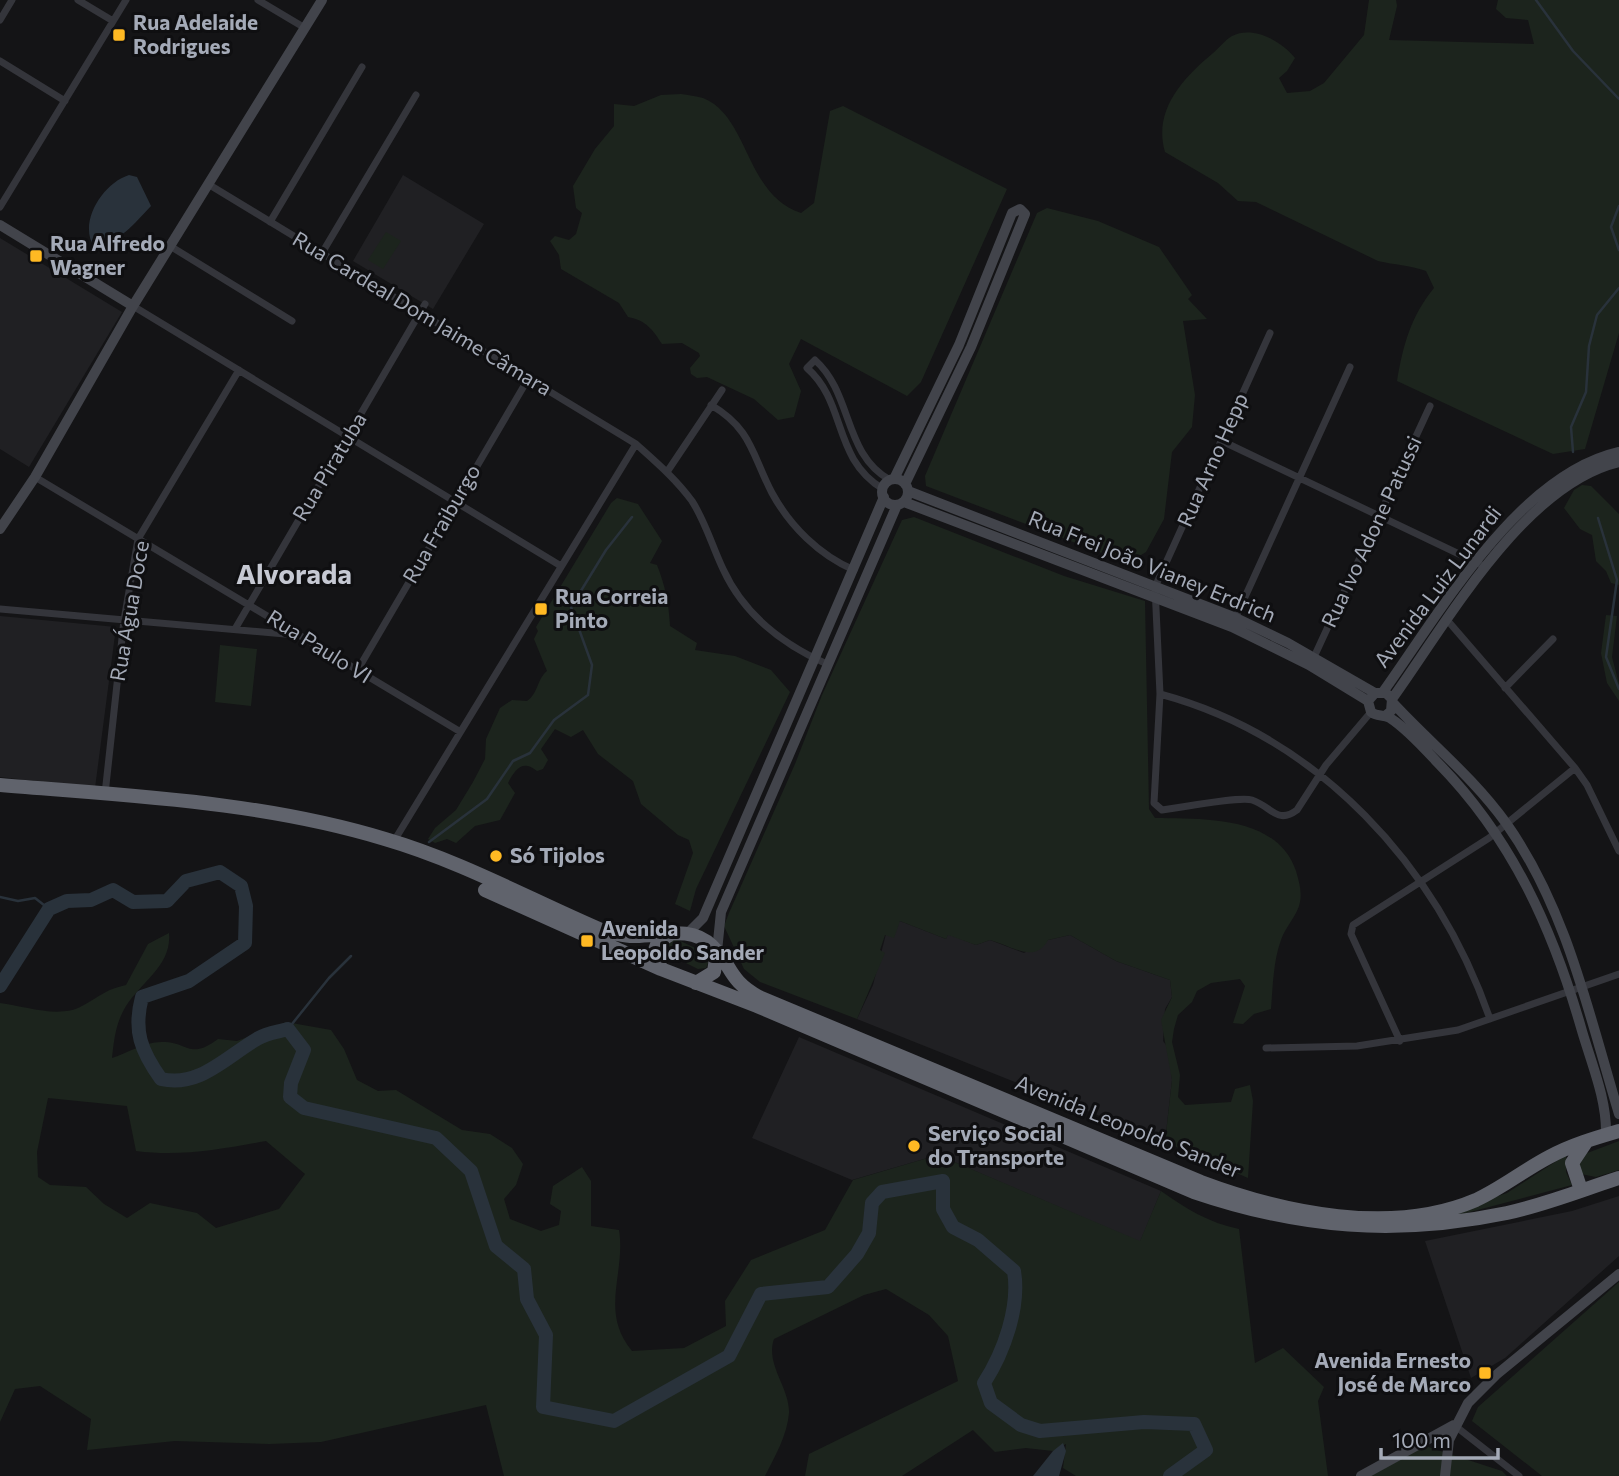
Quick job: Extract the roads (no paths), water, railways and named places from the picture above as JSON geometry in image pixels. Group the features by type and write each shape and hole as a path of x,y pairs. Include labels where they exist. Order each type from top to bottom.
{"highway":[{"path":"0,785 260,809 394,842 606,932 634,936 681,933"},
{"name":"Avenida Leopoldo Sander","path":"0,793 232,814 295,824 423,862 661,970 757,1006 1194,1192 1249,1211 1332,1225 1382,1228 1510,1213 1619,1178"},
{"path":"661,970 656,946 681,933"},
{"name":"Avenida Leopoldo Sander","path":"681,933 702,938 717,951 739,984 759,997 1191,1178 1274,1204 1364,1216 1413,1216 1448,1210 1491,1193 1548,1157 1612,1133"},
{"path":"696,983 714,971 717,951"},
{"path":"1581,1190 1572,1163 1587,1141"}],"street":[{"path":"0,20 12,0"},
{"path":"78,0 113,21"},
{"path":"0,207 126,0"},
{"path":"258,0 304,28"},
{"path":"0,529 35,477 133,306 321,0"},
{"path":"0,61 65,101"},
{"path":"270,222 362,67"},
{"path":"322,253 416,94"},
{"name":"Rua Cardeal Dom Jaime Câmara","path":"208,184 636,444 667,472 698,512 723,571 743,603 769,630 827,664"},
{"path":"681,933 703,918 854,570 896,491 971,347 1025,214 1020,209 1012,214 896,491 827,664 721,912 717,951"},
{"path":"0,225 561,566"},
{"path":"170,246 292,321"},
{"name":"Rua Piratuba","path":"235,629 247,603 349,438 425,304"},
{"name":"Rua Arno Hepp","path":"1155,592 1270,333"},
{"name":"Rua Frei João Vianey Erdrich","path":"896,491 864,458 852,435 834,383 815,360 807,368 828,396 850,457 867,479 896,491 1234,623 1314,657 1380,700 1454,762 1506,824 1549,903 1619,1114"},
{"path":"1234,623 1350,367"},
{"name":"Rua Água Doce","path":"105,794 124,620 138,539 239,370"},
{"name":"Rua Fraiburgo","path":"357,671 454,501 528,379"},
{"path":"667,472 722,390"},
{"path":"711,405 733,420 747,436 773,494 793,524 820,549 854,570"},
{"name":"Rua Ivo Adone Patussi","path":"1314,657 1430,407"},
{"path":"1222,441 1482,565"},
{"path":"394,842 459,731 636,444"},
{"path":"1594,463 1619,452"},
{"path":"1594,463 1619,462"},
{"name":"Avenida Luiz Lunardi","path":"1380,700 1448,621 1507,525 1535,497 1571,470 1594,463"},
{"name":"Rua Paulo VI","path":"35,477 459,731"},
{"name":"Avenida Luiz Lunardi","path":"1380,700 1482,565"},
{"path":"1155,592 1160,694 1154,803 1158,808 1252,800 1283,817 1297,810 1319,775 1380,700"},
{"path":"0,610 300,635"},
{"path":"1448,621 1575,768 1587,785 1619,851"},
{"name":"Rua Frei João Vianey Erdrich","path":"1234,623 1309,665 1380,700 1385,716 1445,770 1497,832 1533,897 1576,989 1612,1133"},
{"path":"1505,688 1553,639"},
{"path":"1160,694 1204,708 1244,727 1319,775 1375,825 1422,881 1461,947 1490,1019"},
{"path":"1400,1041 1350,930 1359,921 1497,832 1575,768"},
{"path":"1266,1048 1334,1048 1400,1041 1458,1030 1619,974"},
{"path":"1445,1476 1446,1449 1454,1425 1468,1403 1496,1375 1619,1274"},
{"path":"1361,1476 1454,1425"},
{"path":"1454,1425 1519,1476"}],"waterway":[{"path":"1536,0 1573,51 1619,99"},
{"path":"1619,206 1611,227 1619,250"},
{"path":"1573,452 1571,427 1586,392 1589,346 1597,315 1619,288"},
{"path":"429,842 487,799 513,761 530,753 554,720 588,695 592,665 571,607 606,550 632,517"},
{"path":"1598,518 1617,580 1606,657 1619,689"},
{"path":"0,986 49,909 67,901 91,900 113,890 133,902 167,901 186,881 220,872 241,886 246,906 245,943 189,981 142,997 139,1031 144,1050 154,1069 161,1079 188,1079 212,1069 261,1037 288,1029 304,1050 291,1083 290,1097 304,1108 436,1138 471,1171 496,1246 524,1269 527,1299 546,1335 543,1407 614,1421 729,1356 761,1294 828,1287 857,1254 869,1233 872,1203 882,1192 943,1181 943,1209 953,1227 978,1240 1014,1271 1015,1299 1009,1329 984,1383 991,1403 1021,1425 1040,1431 1144,1422 1194,1424 1206,1450 1170,1476"},
{"path":"0,897 18,901 35,898 49,909"},
{"path":"288,1029 329,978 351,956"}],"place":[{"name":"Rua Adelaide Rodrigues","path":"119,35"},
{"name":"Rua Alfredo Wagner","path":"36,256"},
{"name":"Rua Correia Pinto","path":"541,609"},
{"name":"Só Tijolos","path":"496,856"},
{"name":"Avenida Leopoldo Sander","path":"587,941"},
{"name":"Serviço Social do Transporte","path":"914,1146"},
{"name":"Avenida Ernesto José de Marco","path":"1485,1373"}],"district":[{"name":"Alvorada","path":"294,574"}]}
